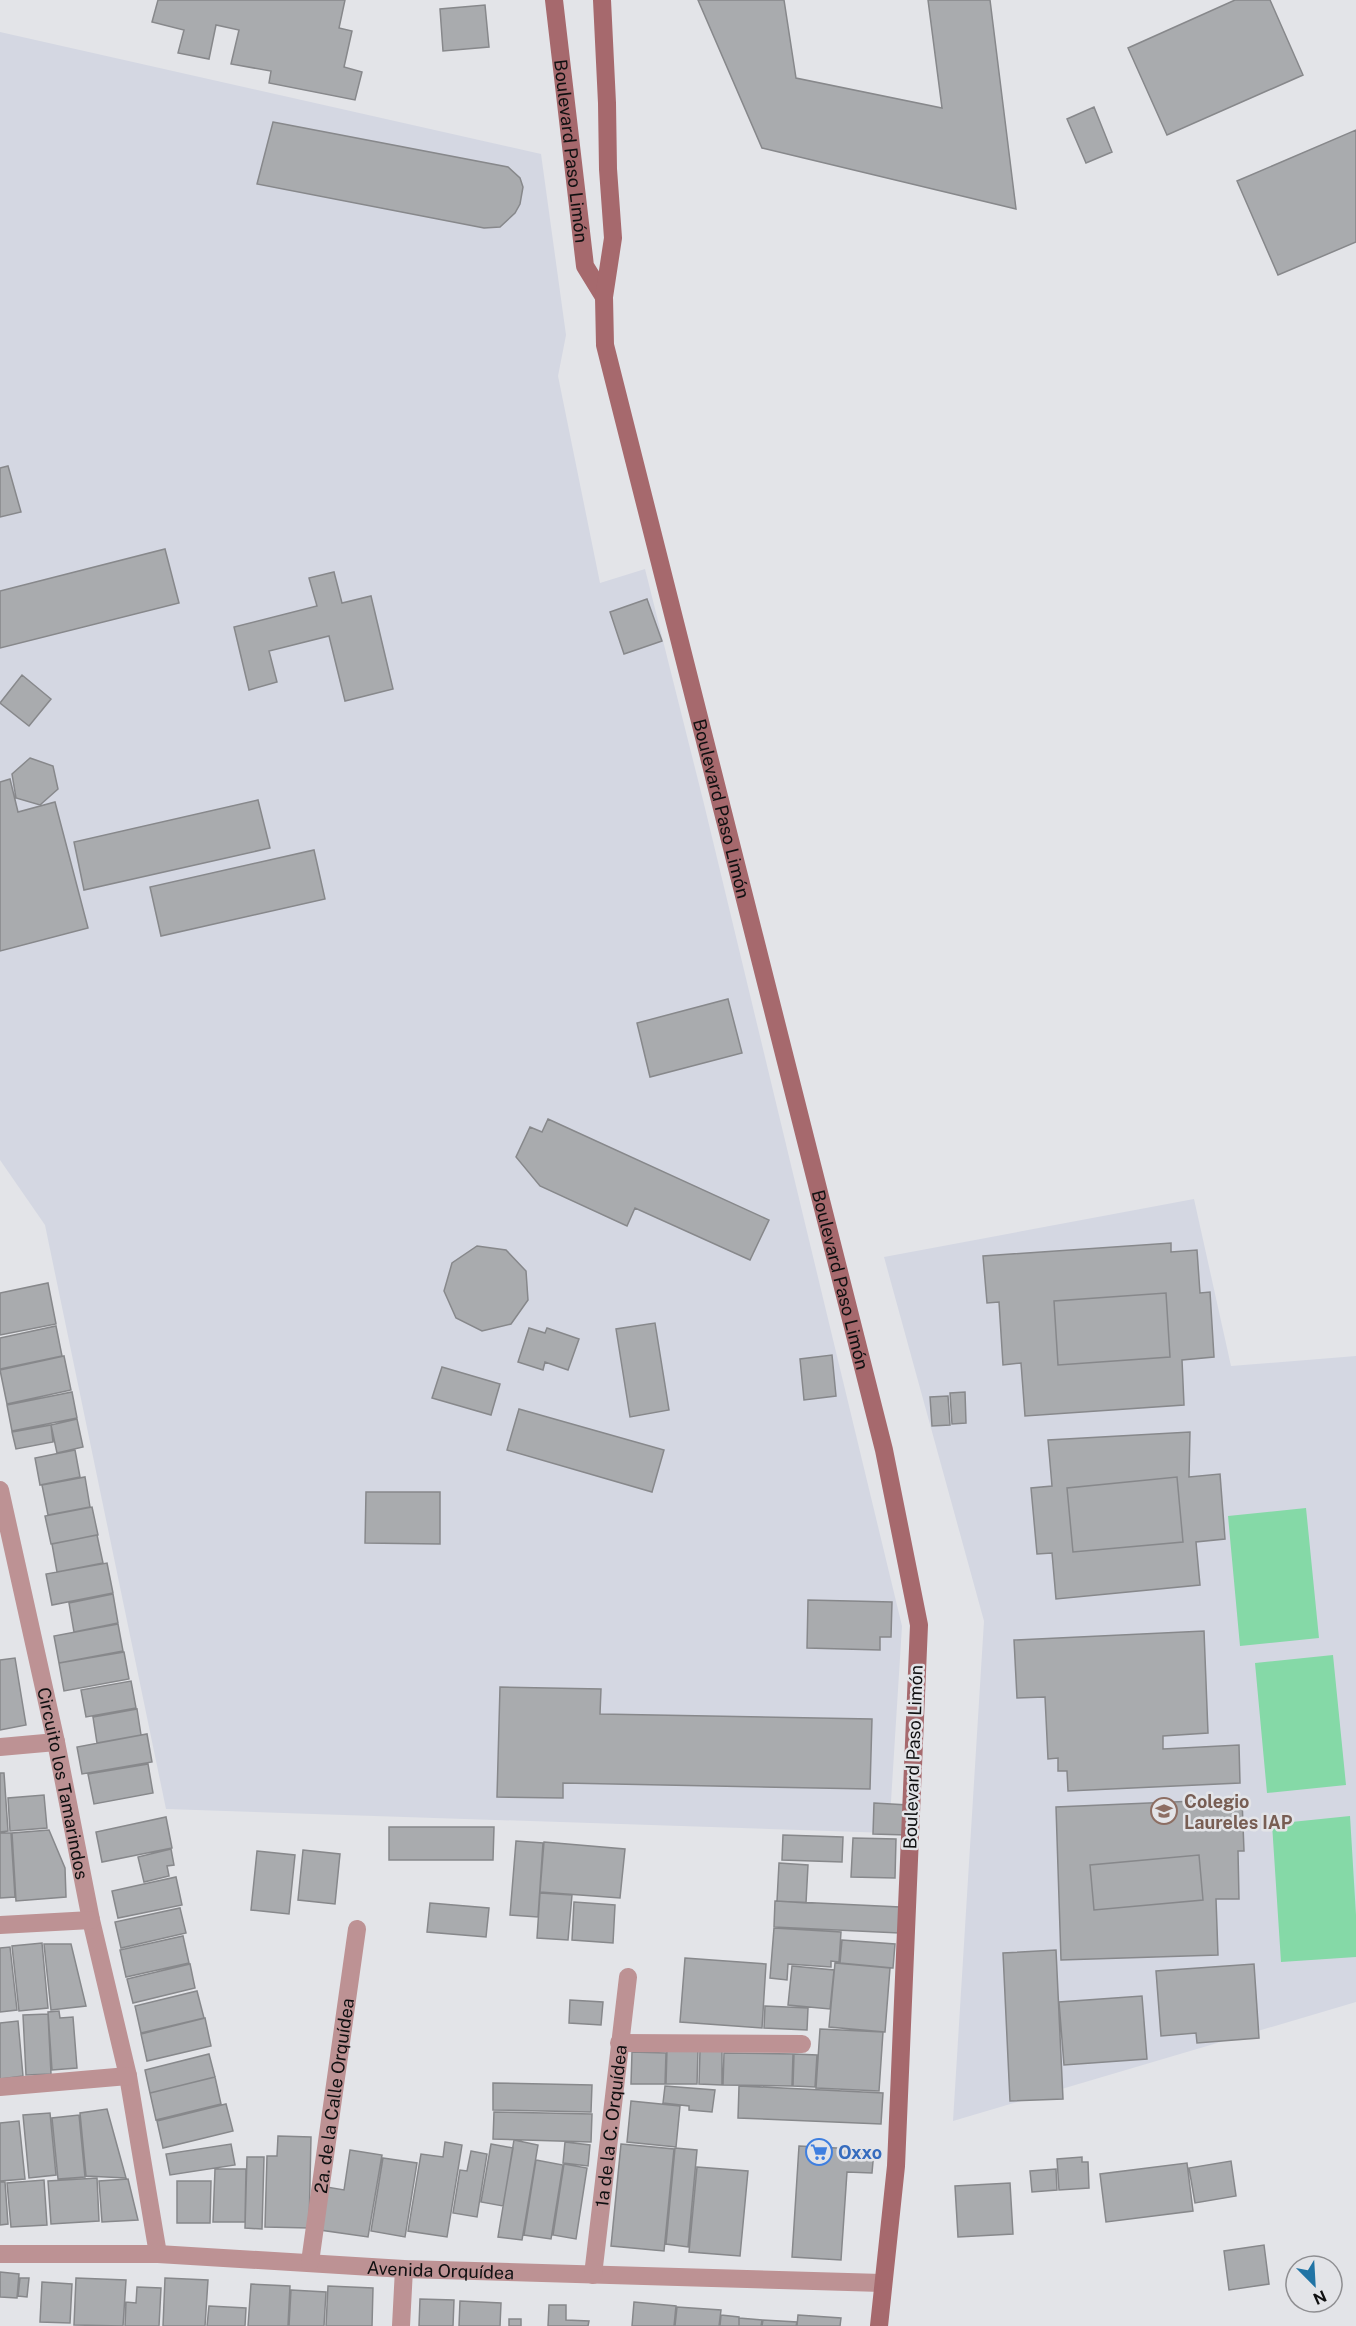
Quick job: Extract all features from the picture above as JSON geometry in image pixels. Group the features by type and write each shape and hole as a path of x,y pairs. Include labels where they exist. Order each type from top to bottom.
{"main road":[{"name":"Boulevard Paso Limón","path":"554,0 585,266 604,297"},
{"name":"Boulevard Paso Limón","path":"602,0 608,104 608,169 613,238 604,297 605,345 884,1450 919,1625 896,2166 879,2326"}],"street":[{"name":"Circuito los Tamarindos","path":"0,1490 56,1742 91,1920 128,2076 158,2254"},
{"path":"0,1747 56,1742"},
{"path":"0,1925 91,1920"},
{"name":"2a. de la Calle Orquídea","path":"310,2262 357,1929"},
{"name":"1a de la C. Orquídea","path":"593,2275 628,1977"},
{"path":"619,2043 802,2044"},
{"path":"0,2087 128,2076"},
{"name":"Avenida Orquídea","path":"0,2254 158,2254 404,2269 882,2283"},
{"path":"400,2326 404,2269"}],"shaded area":[{"path":"0,32 541,154 566,335 558,376 600,583 645,569 704,804 902,1626 889,1833 166,1809 45,1225 0,1160"},
{"name":"Colegio Laureles IAP","path":"1194,1199 1231,1366 1356,1356 1356,2002 953,2121 984,1621 884,1257"}],"green space":[{"path":"1306,1508 1319,1638 1240,1646 1228,1516"},
{"path":"1333,1655 1346,1785 1267,1793 1255,1663"},
{"path":"1350,1816 1356,1957 1281,1962 1272,1824"}],"building":[{"path":"158,0 345,0 339,28 352,31 344,67 362,72 355,100 269,83 271,71 231,64 239,30 216,25 209,59 178,53 184,30 152,22"},
{"path":"698,0 784,0 796,78 942,108 928,0 990,0 1016,209 762,148"},
{"path":"1235,0 1270,0 1303,75 1167,135 1128,48"},
{"path":"485,5 489,47 443,51 440,9"},
{"path":"1094,107 1112,152 1086,163 1067,119"},
{"path":"273,122 508,167 520,178 523,187 520,204 515,213 500,227 484,228 257,184"},
{"path":"1356,130 1356,242 1278,275 1237,181"},
{"path":"8,466 21,512 0,517 0,468"},
{"path":"165,549 179,603 0,648 0,591"},
{"path":"334,572 342,603 371,596 393,689 345,701 329,636 269,651 277,682 249,690 234,627 317,606 309,578"},
{"path":"647,599 662,641 624,654 610,612"},
{"path":"22,675 51,699 29,726 0,703"},
{"path":"30,758 53,766 58,789 40,805 16,798 12,774"},
{"path":"10,779 18,812 55,802 88,928 0,951 0,782"},
{"path":"258,800 270,848 84,890 74,842"},
{"path":"314,850 325,899 161,936 150,887"},
{"path":"728,999 742,1053 650,1077 637,1023"},
{"path":"548,1119 769,1220 750,1260 635,1208 627,1226 540,1186 516,1157 530,1127 542,1132"},
{"path":"1171,1243 1171,1252 1197,1250 1200,1293 1210,1292 1214,1357 1182,1360 1184,1405 1025,1416 1021,1363 1003,1365 999,1302 987,1303 983,1256","holes":["1166,1293 1170,1357 1058,1365 1054,1301"]},
{"path":"477,1246 506,1250 526,1271 528,1300 511,1324 482,1331 456,1318 444,1291 452,1263"},
{"path":"48,1283 56,1324 0,1335 0,1293"},
{"path":"1166,1293 1170,1357 1058,1365 1054,1301"},
{"path":"655,1323 669,1410 630,1417 616,1329"},
{"path":"56,1326 62,1356 0,1369 0,1338"},
{"path":"529,1328 545,1333 547,1328 579,1339 568,1370 545,1362 543,1370 518,1362"},
{"path":"832,1355 836,1396 804,1400 800,1359"},
{"path":"64,1356 71,1390 7,1404 0,1370"},
{"path":"442,1367 500,1384 491,1415 432,1398"},
{"path":"72,1392 77,1418 12,1431 7,1405"},
{"path":"965,1392 966,1423 952,1424 950,1393"},
{"path":"948,1396 950,1425 932,1426 930,1397"},
{"path":"519,1409 664,1450 652,1492 507,1450"},
{"path":"77,1419 83,1447 57,1453 51,1425"},
{"path":"51,1425 53,1442 16,1449 12,1432"},
{"path":"1190,1432 1189,1477 1220,1474 1225,1539 1196,1542 1200,1585 1056,1599 1052,1553 1037,1554 1031,1488 1052,1486 1048,1440","holes":["1177,1477 1183,1542 1073,1552 1067,1488"]},
{"path":"75,1450 80,1477 40,1485 35,1458"},
{"path":"85,1477 90,1507 48,1515 42,1485"},
{"path":"1177,1477 1183,1542 1073,1552 1067,1488"},
{"path":"366,1492 440,1492 440,1544 365,1543"},
{"path":"92,1507 98,1535 51,1544 45,1516"},
{"path":"97,1535 103,1563 57,1572 52,1544"},
{"path":"107,1563 113,1593 52,1605 46,1574"},
{"path":"113,1594 118,1623 74,1632 69,1603"},
{"path":"808,1600 892,1602 891,1637 880,1637 880,1650 807,1648"},
{"path":"118,1624 123,1651 59,1663 54,1636"},
{"path":"1204,1631 1208,1733 1163,1736 1163,1749 1239,1745 1240,1783 1068,1791 1067,1771 1058,1771 1058,1758 1048,1759 1045,1697 1017,1698 1014,1640"},
{"path":"124,1652 129,1679 64,1691 59,1663"},
{"path":"15,1658 26,1725 0,1730 0,1660"},
{"path":"131,1681 136,1708 86,1717 81,1690"},
{"path":"500,1687 601,1689 600,1714 872,1719 870,1789 563,1783 563,1798 497,1797"},
{"path":"137,1709 141,1735 97,1743 93,1717"},
{"path":"147,1734 152,1762 82,1774 77,1747"},
{"path":"148,1764 153,1793 94,1804 88,1774"},
{"path":"0,1773 4,1773 8,1831 0,1832"},
{"path":"44,1795 47,1828 10,1831 8,1798"},
{"path":"1242,1799 1244,1851 1238,1851 1239,1899 1216,1899 1218,1955 1061,1960 1056,1807","holes":["1199,1855 1203,1900 1094,1910 1090,1865"]},
{"path":"874,1803 908,1805 907,1835 873,1834"},
{"path":"166,1817 172,1848 102,1862 96,1832"},
{"path":"389,1827 494,1827 493,1860 389,1860"},
{"path":"49,1830 65,1868 66,1897 16,1901 12,1833"},
{"path":"0,1833 11,1833 15,1897 0,1898"},
{"path":"783,1835 843,1837 842,1862 782,1860"},
{"path":"853,1838 896,1839 895,1878 851,1877"},
{"path":"516,1841 543,1843 538,1917 510,1915"},
{"path":"544,1842 625,1849 620,1898 540,1892"},
{"path":"171,1849 174,1865 167,1866 169,1876 144,1882 138,1857"},
{"path":"303,1850 340,1854 335,1904 298,1900"},
{"path":"257,1851 295,1855 289,1914 251,1910"},
{"path":"1199,1855 1203,1900 1094,1910 1090,1865"},
{"path":"779,1863 808,1865 806,1903 777,1901"},
{"path":"176,1877 182,1905 118,1918 112,1891"},
{"path":"540,1893 572,1895 568,1940 537,1938"},
{"path":"775,1901 900,1907 899,1933 774,1927"},
{"path":"574,1902 615,1905 613,1943 572,1940"},
{"path":"430,1903 489,1908 486,1937 427,1932"},
{"path":"180,1908 186,1933 121,1948 115,1922"},
{"path":"774,1928 841,1932 839,1962 831,1961 831,1967 788,1964 787,1980 770,1978"},
{"path":"183,1936 189,1963 126,1977 120,1950"},
{"path":"842,1940 895,1944 893,1968 840,1963"},
{"path":"42,1943 48,2008 19,2011 12,1946"},
{"path":"44,1944 71,1944 86,2006 51,2010"},
{"path":"10,1947 17,2010 0,2012 0,1948"},
{"path":"1056,1950 1063,2099 1010,2101 1003,1953"},
{"path":"685,1958 766,1964 762,2028 680,2022"},
{"path":"835,1963 890,1968 885,2032 829,2027"},
{"path":"190,1964 195,1988 133,2003 127,1979"},
{"path":"1254,1964 1259,2038 1197,2043 1196,2033 1161,2036 1156,1971"},
{"path":"792,1966 834,1970 830,2009 788,2005"},
{"path":"197,1991 204,2018 141,2033 135,2006"},
{"path":"1142,1996 1147,2059 1064,2065 1059,2002"},
{"path":"570,2000 603,2002 601,2025 569,2023"},
{"path":"765,2006 808,2008 807,2030 764,2028"},
{"path":"59,2011 60,2018 73,2017 77,2068 52,2070 48,2012"},
{"path":"48,2014 51,2074 26,2075 23,2015"},
{"path":"205,2018 211,2046 147,2061 141,2034"},
{"path":"18,2021 23,2076 0,2079 0,2023"},
{"path":"820,2029 883,2032 879,2091 816,2088"},
{"path":"667,2049 698,2050 697,2084 666,2084"},
{"path":"700,2051 722,2051 722,2085 699,2084"},
{"path":"632,2052 666,2053 665,2084 631,2084"},
{"path":"724,2053 793,2054 792,2086 723,2085"},
{"path":"209,2054 215,2077 150,2093 145,2070"},
{"path":"794,2054 817,2055 815,2087 793,2086"},
{"path":"215,2077 221,2104 156,2120 150,2093"},
{"path":"493,2083 592,2085 591,2112 493,2110"},
{"path":"665,2086 715,2090 712,2112 689,2110 689,2106 663,2103"},
{"path":"739,2086 883,2093 881,2124 738,2118"},
{"path":"631,2101 680,2106 676,2147 627,2142"},
{"path":"226,2104 233,2131 163,2148 157,2121"},
{"path":"107,2109 126,2178 86,2176 80,2113"},
{"path":"494,2112 592,2114 591,2142 493,2139"},
{"path":"50,2113 56,2175 29,2178 23,2115"},
{"path":"79,2115 85,2177 58,2179 52,2118"},
{"path":"19,2121 25,2179 0,2181 0,2123"},
{"path":"278,2136 311,2137 309,2228 265,2227 267,2156 277,2156"},
{"path":"514,2140 538,2145 522,2240 498,2237"},
{"path":"445,2142 462,2145 447,2237 408,2231 421,2154 443,2157"},
{"path":"565,2142 590,2145 588,2166 563,2163"},
{"path":"231,2144 235,2165 170,2175 166,2154"},
{"path":"491,2144 513,2148 503,2206 481,2202"},
{"path":"621,2144 674,2149 664,2251 611,2246"},
{"path":"799,2146 874,2150 872,2173 847,2172 841,2260 792,2257"},
{"path":"675,2148 697,2150 688,2247 666,2244"},
{"path":"350,2150 382,2155 368,2237 320,2230 327,2187 344,2190"},
{"path":"471,2151 487,2154 477,2217 453,2213 460,2170 467,2171"},
{"path":"247,2157 264,2157 262,2229 245,2228"},
{"path":"1082,2157 1082,2162 1088,2162 1089,2188 1059,2190 1057,2159"},
{"path":"383,2158 417,2163 405,2237 371,2231"},
{"path":"536,2160 563,2165 551,2239 524,2235"},
{"path":"1231,2161 1236,2196 1195,2203 1189,2168"},
{"path":"1187,2163 1193,2211 1106,2222 1100,2174"},
{"path":"564,2164 587,2168 576,2239 553,2235"},
{"path":"697,2167 748,2171 740,2256 689,2252"},
{"path":"215,2169 246,2169 245,2222 213,2222"},
{"path":"1056,2169 1057,2190 1032,2192 1030,2171"},
{"path":"97,2178 99,2221 51,2224 48,2181"},
{"path":"128,2179 138,2220 102,2222 99,2181"},
{"path":"44,2180 47,2225 11,2227 7,2183"},
{"path":"177,2181 211,2181 210,2223 177,2223"},
{"path":"0,2182 5,2182 8,2224 0,2225"},
{"path":"1010,2183 1013,2234 958,2237 955,2186"},
{"path":"1264,2245 1269,2284 1229,2290 1224,2251"},
{"path":"0,2272 19,2274 17,2298 0,2297"},
{"path":"20,2278 29,2278 27,2297 18,2296"},
{"path":"76,2278 126,2280 123,2326 74,2325"},
{"path":"165,2278 208,2280 205,2326 163,2326"},
{"path":"42,2282 72,2284 70,2323 40,2322"},
{"path":"251,2284 290,2286 288,2326 248,2326"},
{"path":"328,2286 373,2288 372,2326 326,2326"},
{"path":"137,2287 161,2288 159,2326 125,2326 126,2302 136,2303"},
{"path":"291,2290 326,2292 324,2326 289,2326"},
{"path":"420,2299 454,2300 453,2326 419,2326"},
{"path":"460,2301 501,2303 500,2326 459,2326"},
{"path":"634,2302 676,2306 674,2326 632,2326"},
{"path":"549,2305 566,2305 566,2320 589,2321 588,2326 548,2326"},
{"path":"209,2306 246,2308 245,2326 207,2326"},
{"path":"677,2307 721,2310 719,2326 675,2326"},
{"path":"721,2315 739,2317 739,2326 720,2326"},
{"path":"798,2315 841,2318 840,2326 797,2326"},
{"path":"739,2318 762,2320 761,2326 739,2326"},
{"path":"509,2319 521,2319 521,2326 509,2326"},
{"path":"763,2320 797,2322 796,2326 762,2326"}],"place":[{"name":"Colegio Laureles IAP","path":"1164,1811"},
{"name":"Oxxo","path":"819,2152"}]}
